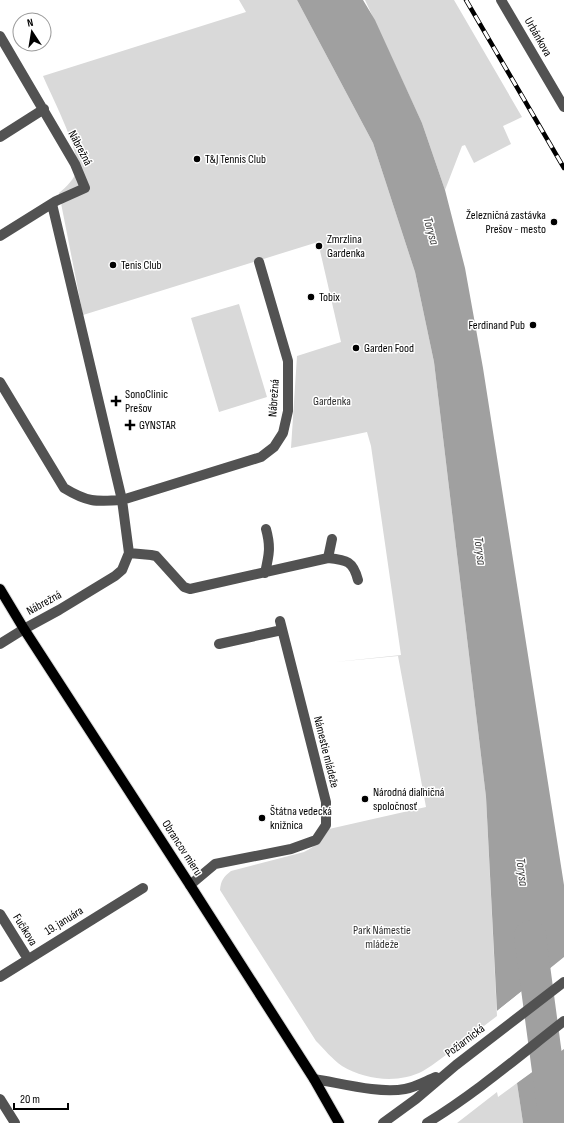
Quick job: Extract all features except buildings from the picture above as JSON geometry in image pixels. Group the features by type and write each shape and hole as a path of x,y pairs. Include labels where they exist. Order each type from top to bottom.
{"main road":[{"name":"Obrancov mieru","path":"0,589 24,629 314,1079 339,1123"}],"street":[{"name":"Urbánkova","path":"501,0 564,107"},
{"name":"Nábrežná","path":"0,36 75,164 85,188 52,204 0,236"},
{"path":"0,137 44,109"},
{"path":"52,204 122,500 129,553 156,556 184,587 190,588 328,558 344,560 352,565 358,580"},
{"name":"Nábrežná","path":"0,382 64,488 79,497 98,502 122,500 261,457 274,447 283,433 288,411 288,361 259,262"},
{"path":"265,572 270,544 266,529"},
{"path":"328,558 332,540"},
{"name":"Nábrežná","path":"24,629 115,576 122,570 129,553"},
{"name":"Námestie mládeže","path":"190,885 215,864 291,849 316,840 326,825 326,802 281,626 219,644"},
{"path":"0,644 24,629"},
{"name":"19. januára","path":"0,977 143,888"},
{"name":"Fučíkova","path":"0,914 28,959"},
{"name":"Požiarnická","path":"383,1123 416,1099 449,1070 564,982"},
{"path":"427,1123 449,1110 564,1021"},
{"path":"314,1079 393,1091 420,1085 449,1070"},
{"path":"0,1099 15,1123"},
{"path":"440,1123 449,1110"}],"green space":[{"path":"239,0 297,0 373,143 415,272 434,362 486,797 497,1016 456,1048 423,1071 403,1078 382,1079 361,1075 342,1066 328,1054 316,1041 220,890 223,879 231,871 304,852 318,842 329,829 426,807 398,656 335,662 401,655 371,446 367,432 291,448 297,356 341,342 318,242 83,315 59,193 74,176 77,169 77,161 70,137 43,76 246,12"},
{"path":"365,0 454,0 522,117 503,126 511,144 474,163 465,145 462,146 445,190 422,123"},
{"path":"239,304 267,397 219,412 191,318"},
{"path":"517,1083 523,1123 457,1123 497,1092 498,1097"}],"water":[{"path":"297,0 363,0 375,20 422,123 445,190 465,268 483,368 564,885 564,958 497,1011 486,797 434,362 415,272 373,143"},
{"path":"564,1049 564,1123 523,1123 517,1083"}],"pier":[{"path":"564,957 564,960 497,1013 497,1011"},
{"path":"564,1048 515,1084 516,1081"}],"waterway":[{"name":"Torysa","path":"530,936 555,1123"}],"railway":[{"path":"466,0 564,168"}],"place":[{"name":"T&J Tennis Club","path":"197,159"},
{"name":"Železničná zastávka Prešov - mesto","path":"554,222"},
{"name":"Zmrzlina Gardenka","path":"319,246"},
{"name":"Tenis Club","path":"113,265"},
{"name":"Tobix","path":"311,297"},
{"name":"Ferdinand Pub","path":"533,325"},
{"name":"Garden Food","path":"356,348"},
{"name":"SonoClinic Prešov","path":"116,401"},
{"name":"GYNSTAR","path":"130,425"},
{"name":"Národná diaľničná spoločnosť","path":"365,799"},
{"name":"Štátna vedecká knižnica","path":"262,818"}],"park label":[{"name":"Gardenka","path":"332,401"},
{"name":"Park Námestie mládeže","path":"382,937"}]}
